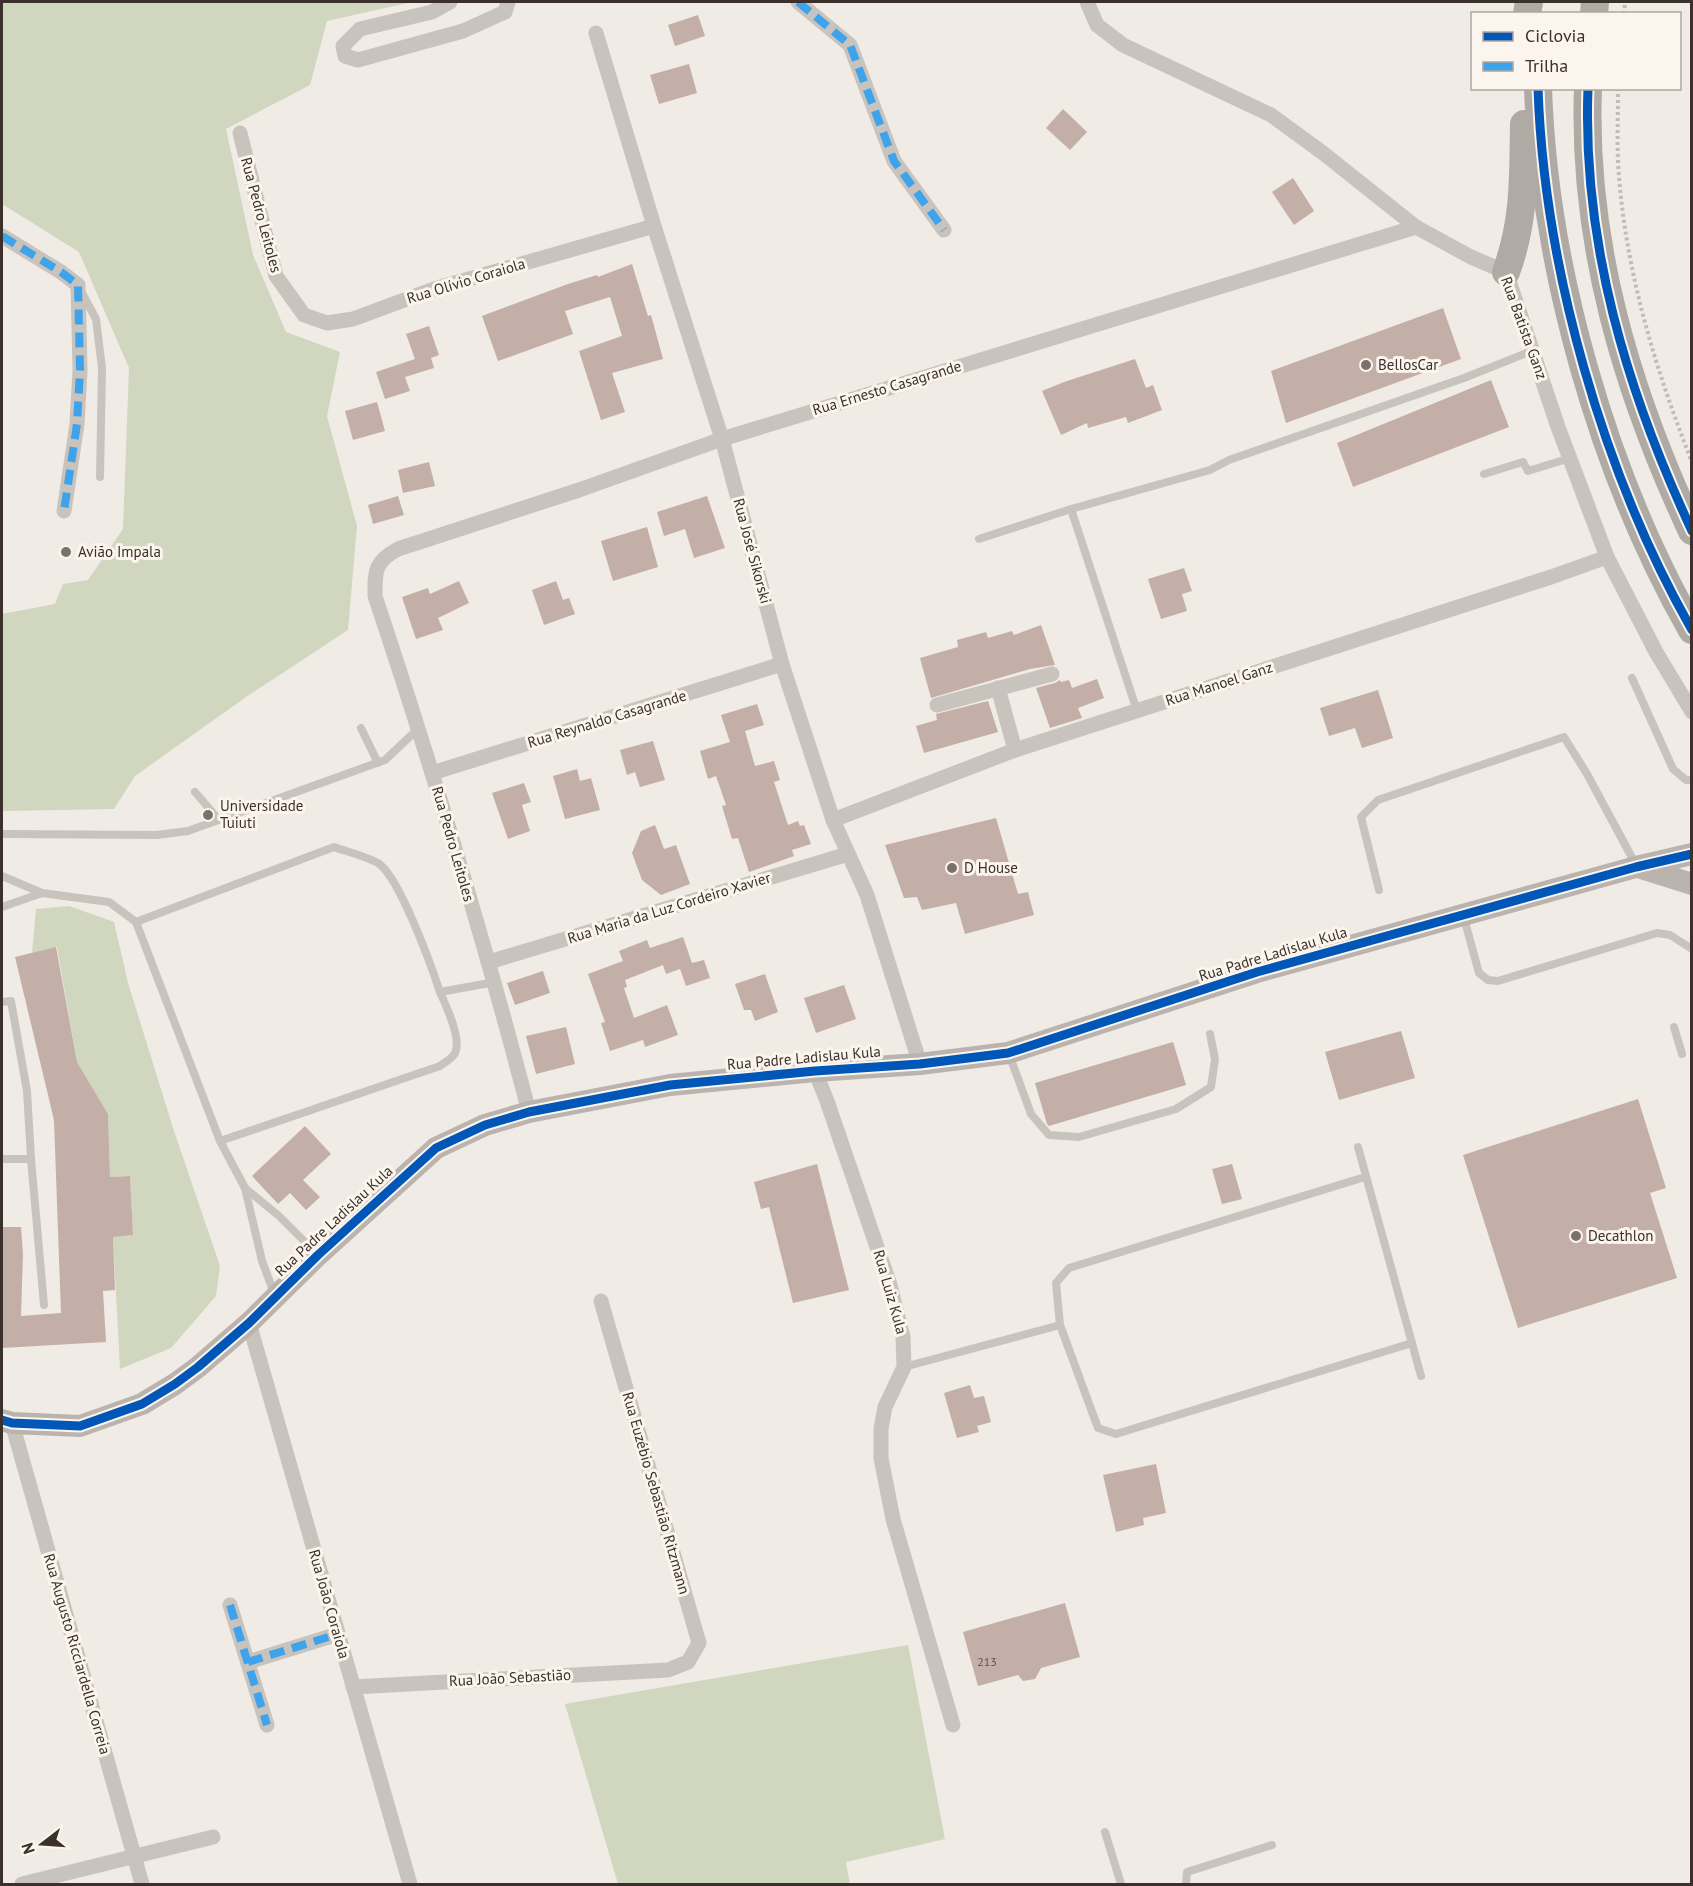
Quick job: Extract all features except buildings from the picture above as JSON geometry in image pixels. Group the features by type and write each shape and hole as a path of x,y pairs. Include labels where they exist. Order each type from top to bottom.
{"highway":[{"path":"1506,272 1516,243 1523,197 1524,90"},
{"path":"1538,90 1544,169 1552,228 1579,345 1606,434 1631,505 1690,630"},
{"path":"1588,90 1588,168 1593,215 1604,276 1635,393 1656,452 1688,513"}],"street":[{"path":"450,2 432,12 360,29 343,46 345,56 358,60 463,32 505,12 508,2"},
{"path":"798,2 850,45 894,161 944,230"},
{"name":"Rua Batista Ganz","path":"1087,2 1096,25 1123,45 1272,115 1416,227 1471,257 1506,272 1570,458 1607,557 1656,652 1692,712"},
{"name":"Rua José Sikorski","path":"596,33 654,226 722,439 782,664 833,820 870,904 920,1064"},
{"name":"Rua Pedro Leitoles","path":"240,133 276,276 288,295"},
{"name":"Rua Olívio Coraiola","path":"288,295 304,315 327,323 353,319 434,289 654,226"},
{"name":"Rua Ernesto Casagrande","path":"375,576 382,558 398,549 579,490 722,439 1416,227"},
{"path":"2,236 78,285 80,370 77,424 64,511"},
{"name":"Rua Manoel Ganz","path":"833,820 1015,750 1607,557"},
{"name":"Rua Pedro Leitoles","path":"375,576 375,596 419,728 495,982 529,1112"},
{"name":"Rua Reynaldo Casagrande","path":"432,773 782,664"},
{"path":"937,705 1052,674"},
{"path":"998,688 1015,750"},
{"name":"Rua Maria da Luz Cordeiro Xavier","path":"489,962 848,854"},
{"name":"Rua Padre Ladislau Kula","path":"7,1421 80,1426 142,1404 198,1367 249,1323 436,1148 485,1125 529,1112 670,1085 815,1071 920,1064 1008,1053 1257,972 1636,867 1692,854"},
{"path":"1636,867 1692,884"},
{"name":"Rua Luiz Kula","path":"815,1071 890,1285 903,1336 904,1367 885,1407 881,1429 881,1458 893,1519 954,1725"},
{"name":"Rua Euzébio Sebastião Ritzmann","path":"601,1301 699,1642 687,1662 668,1670"},
{"name":"Rua João Coraiola","path":"249,1323 410,1884"},
{"name":"Rua Augusto Ricciardella Correia","path":"7,1421 142,1884"},
{"path":"230,1605 267,1725"},
{"path":"248,1662 338,1634"},
{"name":"Rua João Sebastião","path":"353,1687 668,1670"},
{"path":"22,1884 213,1837"}],"lane":[{"path":"78,285 96,319 102,368 100,477"},
{"path":"980,539 1071,509 1210,470 1229,460 1474,375 1534,350"},
{"path":"1484,474 1523,462 1528,471 1570,458"},
{"path":"1071,509 1137,711"},
{"path":"1632,678 1673,769 1686,780 1692,780"},
{"path":"361,728 378,763"},
{"path":"2,834 157,835 188,831 385,760 419,728"},
{"path":"1379,890 1361,817 1378,800 1564,737 1587,774 1636,867"},
{"path":"195,792 219,820"},
{"path":"136,922 334,847 378,864 389,874 401,894 452,1022 458,1045 454,1056 440,1066 220,1141"},
{"path":"2,876 42,893 109,902 136,922 220,1141 245,1188 253,1231 276,1297"},
{"path":"2,907 42,893"},
{"path":"1463,915 1479,973 1488,980 1498,981 1657,933 1670,935 1692,949"},
{"path":"440,992 495,982"},
{"path":"2,1002 11,1000 27,1091 30,1159 44,1305"},
{"path":"1674,1028 1682,1054"},
{"path":"1008,1053 1031,1114 1049,1135 1079,1137 1176,1109 1211,1087 1215,1059 1210,1034"},
{"path":"1358,1147 1421,1376"},
{"path":"2,1159 30,1159"},
{"path":"1365,1177 1069,1268 1056,1283 1060,1325 1098,1428 1116,1434 1412,1343"},
{"path":"245,1188 279,1216 318,1256"},
{"path":"904,1367 1060,1325"},
{"path":"1105,1832 1121,1884"},
{"path":"1186,1884 1187,1872 1272,1845"}],"path":[{"path":"1618,90 1618,161 1624,226 1637,293 1666,398 1692,462"}],"green space":[{"path":"2,2 412,2 327,21 310,85 226,129 253,255 286,332 340,352 327,416 357,526 348,630 246,697 135,776 114,809 2,811 2,614 55,604 63,584 88,580 123,529 129,368 79,252 2,204"},
{"path":"69,906 114,922 128,983 174,1131 220,1266 216,1296 171,1348 120,1369 113,1237 133,1235 130,1176 110,1177 108,1114 77,1062 57,947 32,953 36,909"},
{"path":"908,1645 945,1839 846,1862 850,1884 618,1884 565,1704"}],"marked path":[{"path":"798,2 850,45 894,161 944,230"},
{"path":"2,236 78,285 80,370 77,424 64,511"},
{"path":"230,1605 267,1725"},
{"path":"248,1662 338,1634"}],"cycle path":[{"path":"1538,90 1543,156 1552,226 1566,297 1584,368 1631,505 1660,569 1692,630"},
{"path":"1588,90 1588,146 1593,203 1601,260 1613,316 1647,425 1692,531"},
{"path":"2,1420 12,1423 80,1426 142,1404 175,1384 249,1323 318,1255 436,1148 485,1125 529,1112 670,1085 815,1071 920,1064 1008,1053 1257,972 1636,867 1692,854"}],"place":[{"name":"BellosCar","path":"1366,365"},
{"name":"Avião Impala","path":"66,552"},
{"name":"Universidade Tuiuti","path":"208,815"},
{"name":"D House","path":"952,868"},
{"name":"Decathlon","path":"1576,1236"}]}
